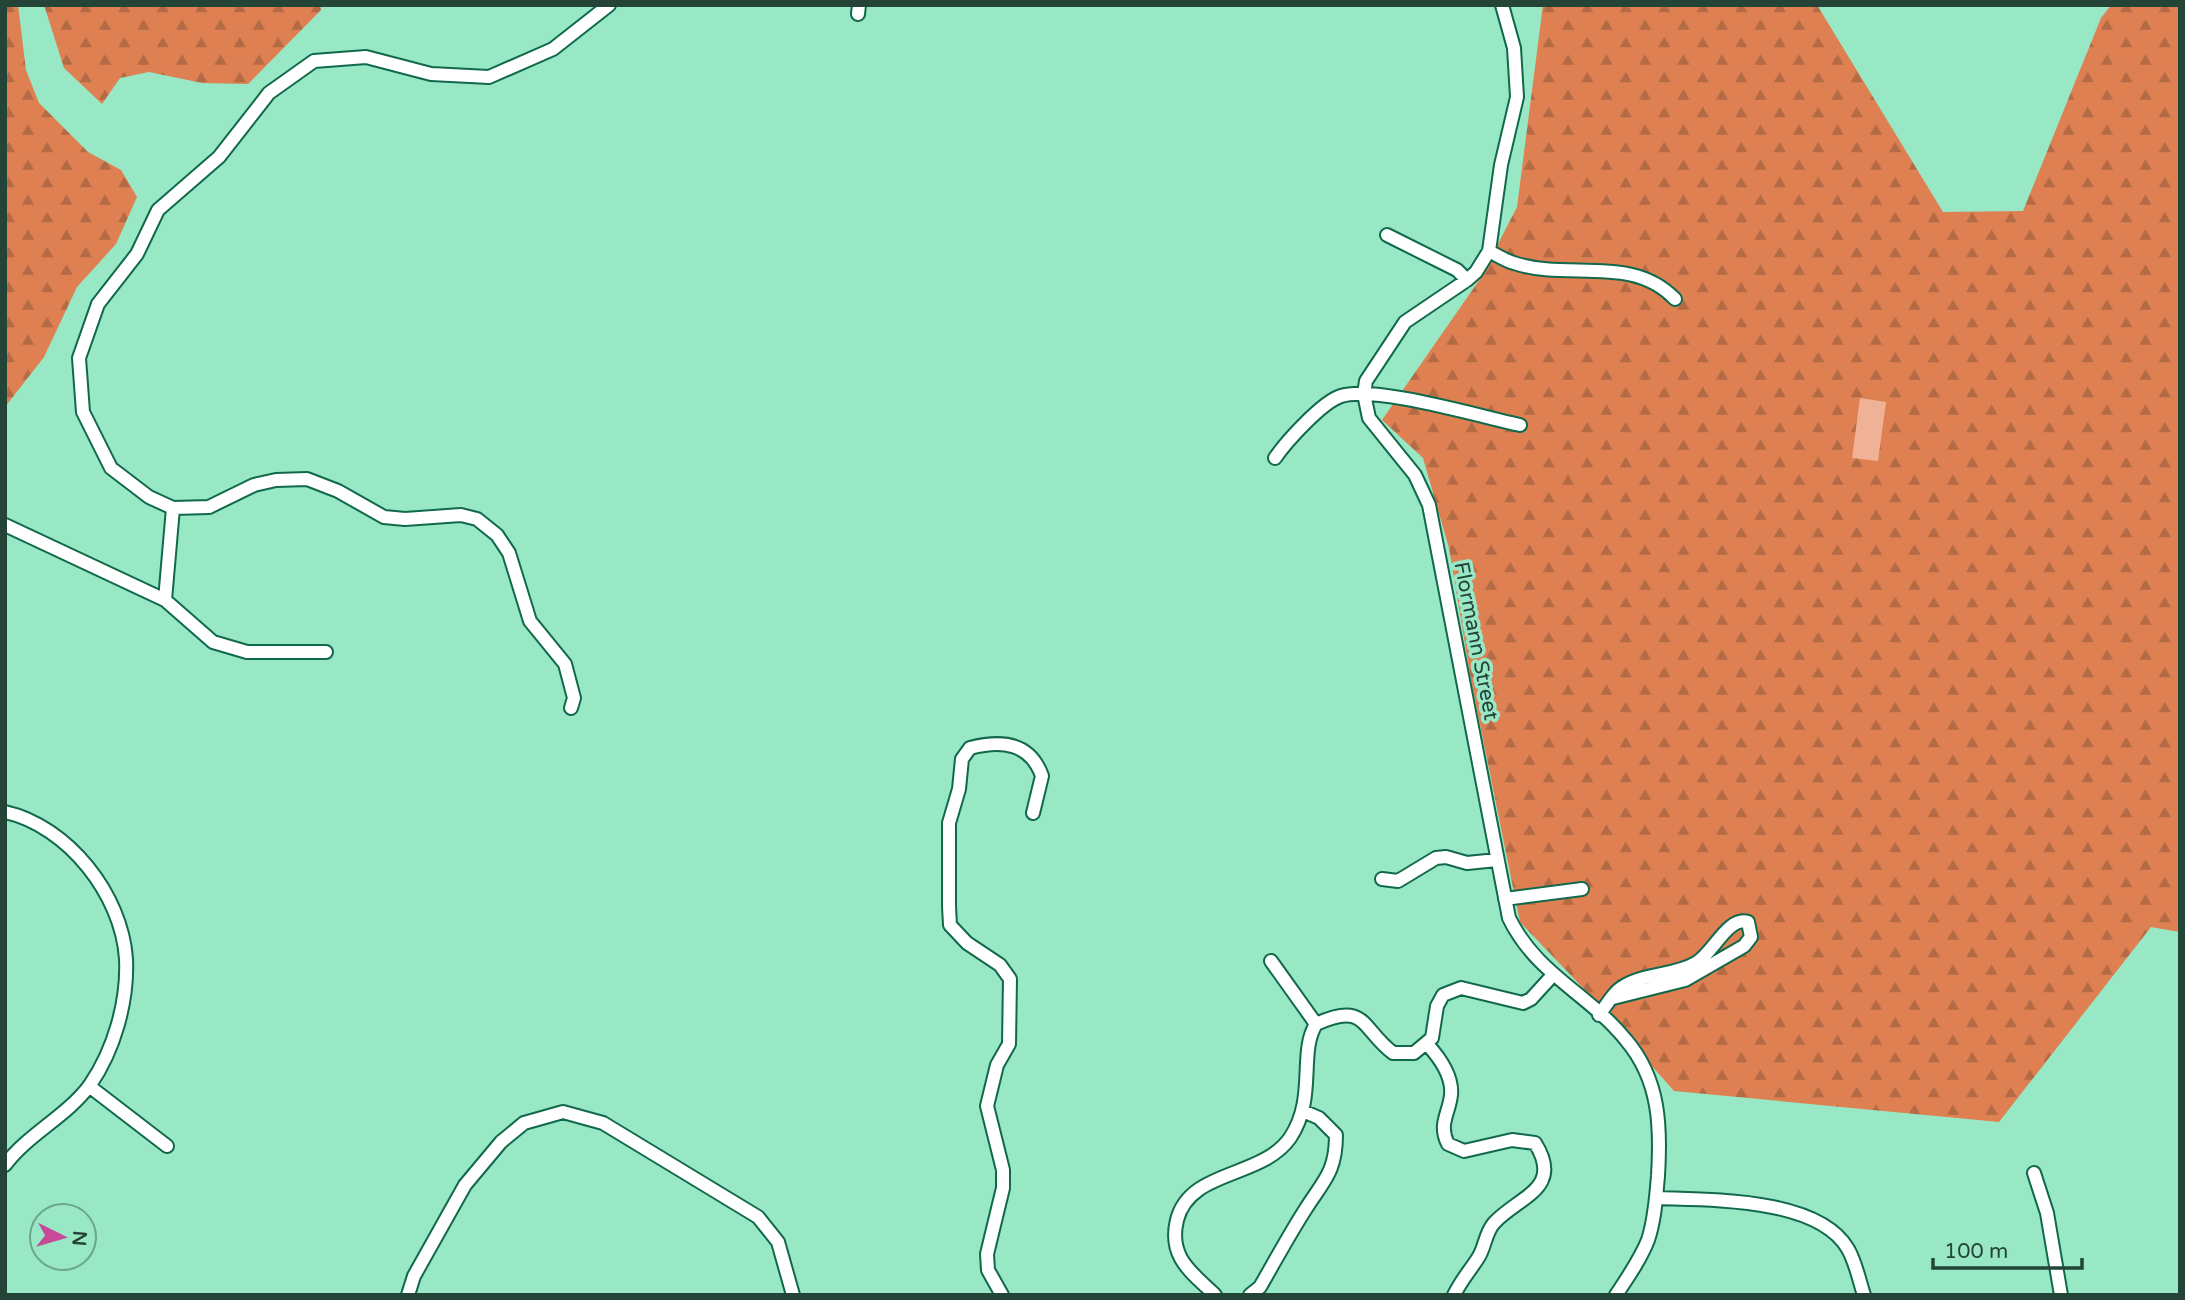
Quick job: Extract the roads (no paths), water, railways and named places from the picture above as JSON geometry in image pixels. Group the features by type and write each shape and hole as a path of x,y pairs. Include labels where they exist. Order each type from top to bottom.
{"street":[{"path":"571,708 573,698 565,664 530,621 509,553 497,535 477,519 461,515 405,519 384,517 338,491 307,479 276,480 254,485 209,507 173,508 149,497 111,468 83,412 79,358 98,304 137,254 158,210 219,158 270,93 314,61 366,57 431,74 489,76 553,49 608,5"},
{"path":"1364,394 1370,370 1405,322 1467,280 1484,263 1489,251 1501,166 1517,97 1514,48 1502,5"},
{"path":"1387,235 1457,270 1467,280"},
{"path":"1489,251 1524,265 1621,272 1652,280 1675,299"},
{"name":"Flormann Street","path":"1364,394 1369,418 1415,475 1429,505 1480,755 1509,918 1519,939 1552,976 1626,1040 1649,1080 1655,1097 1661,1126 1656,1198 1648,1239 1616,1295"},
{"path":"1275,458 1329,402 1340,396 1393,395 1520,425"},
{"path":"165,600 173,508"},
{"path":"5,525 165,600 213,642 247,652 326,652"},
{"path":"1002,1295 988,1270 987,1254 1003,1188 1003,1170 987,1106 997,1065 1009,1044 1010,979 1000,965 967,943 950,925 949,915 949,823 959,789 962,759 970,748 998,743 1016,746 1030,755 1042,775 1033,813"},
{"path":"5,812 34,821 62,840 86,863 117,922 126,957 125,993 109,1047 89,1086 58,1119 24,1144 5,1165"},
{"path":"1381,879 1398,881 1436,858 1446,857 1467,863 1497,860"},
{"path":"1505,900 1582,888"},
{"path":"1599,1014 1620,987 1693,965 1709,954 1735,921 1748,922 1751,937 1744,946 1685,980 1613,999"},
{"path":"1271,961 1316,1024"},
{"path":"1215,1295 1185,1268 1178,1255 1174,1239 1179,1214 1196,1189 1270,1158 1290,1138 1303,1111 1310,1039 1316,1024 1337,1015 1356,1018 1366,1022 1385,1047 1402,1055 1414,1053 1432,1038 1437,1006 1443,995 1461,988 1523,1003 1531,999 1552,976"},
{"path":"1426,1045 1439,1058 1450,1081 1451,1094 1442,1127 1448,1144 1464,1151 1511,1140 1535,1143 1542,1155 1544,1166 1541,1183 1533,1194 1494,1223 1479,1257 1466,1271 1454,1295"},
{"path":"89,1086 167,1146"},
{"path":"1250,1295 1260,1287 1307,1207 1321,1191 1333,1163 1336,1135 1319,1118 1303,1111"},
{"path":"408,1295 414,1276 465,1185 492,1153 524,1123 564,1112 603,1123 758,1217 778,1242 793,1295"},
{"path":"2034,1173 2048,1213 2061,1295"},
{"path":"1656,1198 1777,1207 1808,1217 1822,1225 1847,1247 1864,1295"}]}
